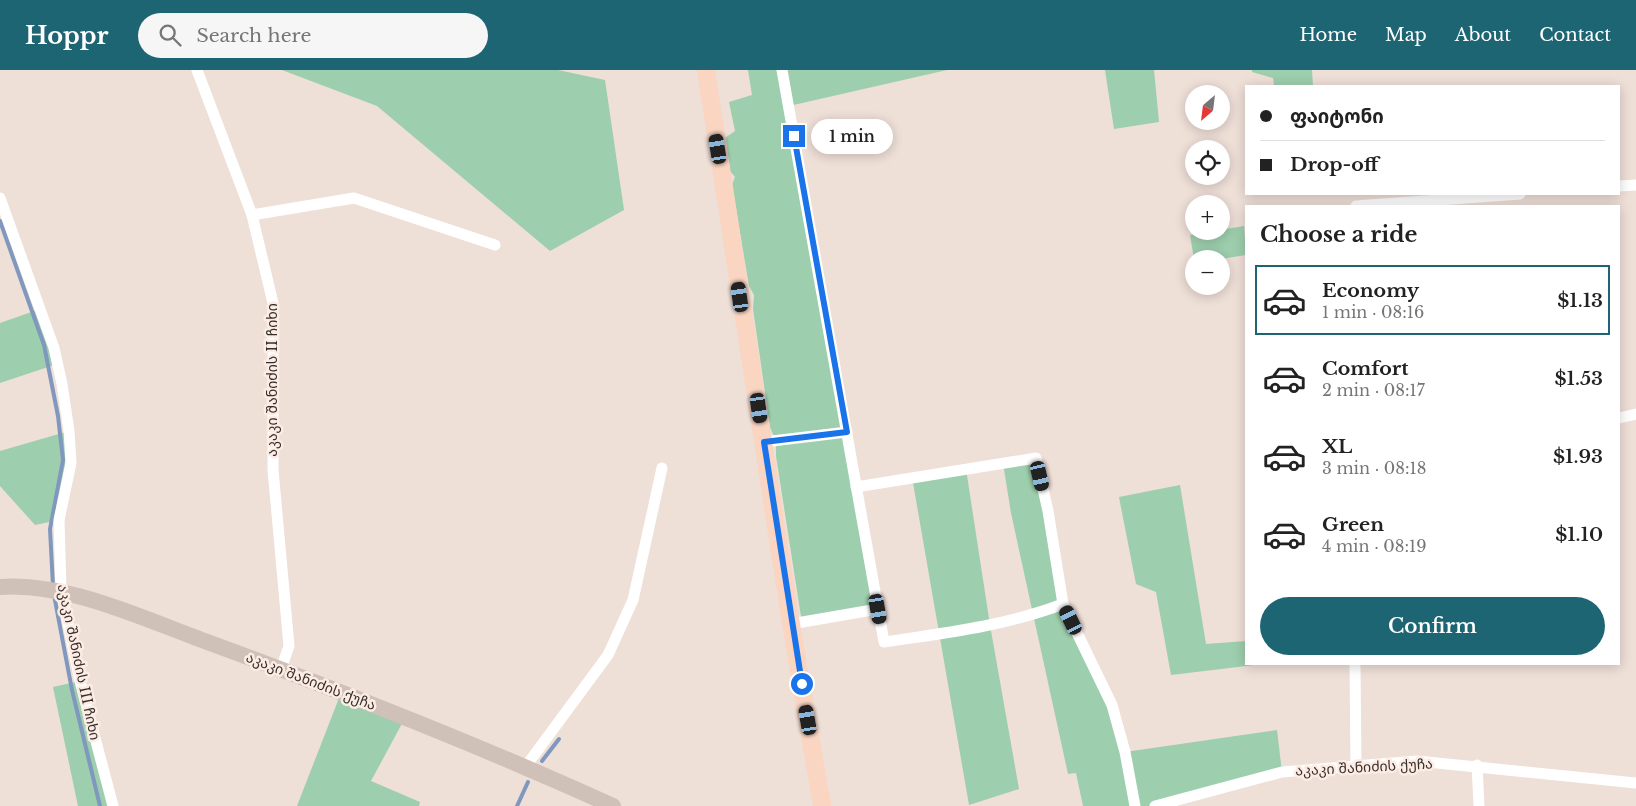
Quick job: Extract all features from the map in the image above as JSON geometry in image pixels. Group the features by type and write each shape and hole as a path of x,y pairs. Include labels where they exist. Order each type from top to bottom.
{"main road":[{"path":"706,70 791,624 822,806"}],"street":[{"name":"აკაკი შანიძის II ჩიხი","path":"198,70 252,215 273,304 273,470 289,646 280,669"},
{"path":"782,70 884,642 990,625 1034,615 1063,604"},
{"path":"1620,186 1636,185"},
{"path":"1370,205 1506,195"},
{"name":"აკაკი შანიძის III ჩიხი","path":"0,198 54,348 69,431 71,463 59,520 61,590 80,681 113,806"},
{"path":"252,215 354,198 495,245"},
{"path":"1620,418 1636,414"},
{"path":"764,442 847,432"},
{"path":"856,486 1036,458 1048,511 1063,604 1112,705 1125,752 1135,806"},
{"path":"526,766 608,655 633,600 662,468"},
{"name":"აკაკი შანიძის ქუჩა","path":"0,588 61,590 280,669 526,766 595,802 613,806"},
{"path":"791,624 878,609"},
{"path":"1355,665 1356,766"},
{"name":"აკაკი შანიძის ქუჩა","path":"1155,806 1282,772 1417,761 1636,783"},
{"path":"1478,766 1479,806"}],"green space":[{"path":"282,70 558,70 605,80 624,210 550,251 377,106"},
{"path":"748,70 947,70 789,106 878,609 802,622 776,456 776,441 770,427 753,309 754,295 749,286 732,185 735,177 730,171 725,138 735,131 729,102 752,95"},
{"path":"1105,70 1154,70 1159,122 1114,129"},
{"path":"1252,70 1312,70 1313,85 1274,85 1273,78 1252,72"},
{"path":"1244,226 1245,255 1230,258 1230,250 1192,250 1191,240 1230,240 1230,228"},
{"path":"40,309 57,364 0,383 0,323"},
{"path":"69,431 59,520 35,525 0,486 0,451"},
{"path":"1036,458 1063,604 1112,705 1125,752 1277,730 1282,772 1155,806 1083,806 1076,773 1068,774 1011,513 1003,463"},
{"path":"966,469 990,625 1019,789 969,805 912,477"},
{"path":"1180,485 1206,644 1245,641 1245,665 1255,665 1171,675 1156,592 1136,584 1119,497"},
{"path":"80,681 113,806 78,806 53,687"},
{"path":"341,693 405,718 371,781 420,802 419,806 297,806"}],"waterway":[{"path":"0,221 44,345 58,416 63,460 50,529 53,586"},
{"path":"54,595 72,690 100,806"},
{"path":"542,761 559,739"},
{"path":"517,806 528,782"}],"route":[{"path":"794,136 847,432 764,442 791,624 802,684"}]}
